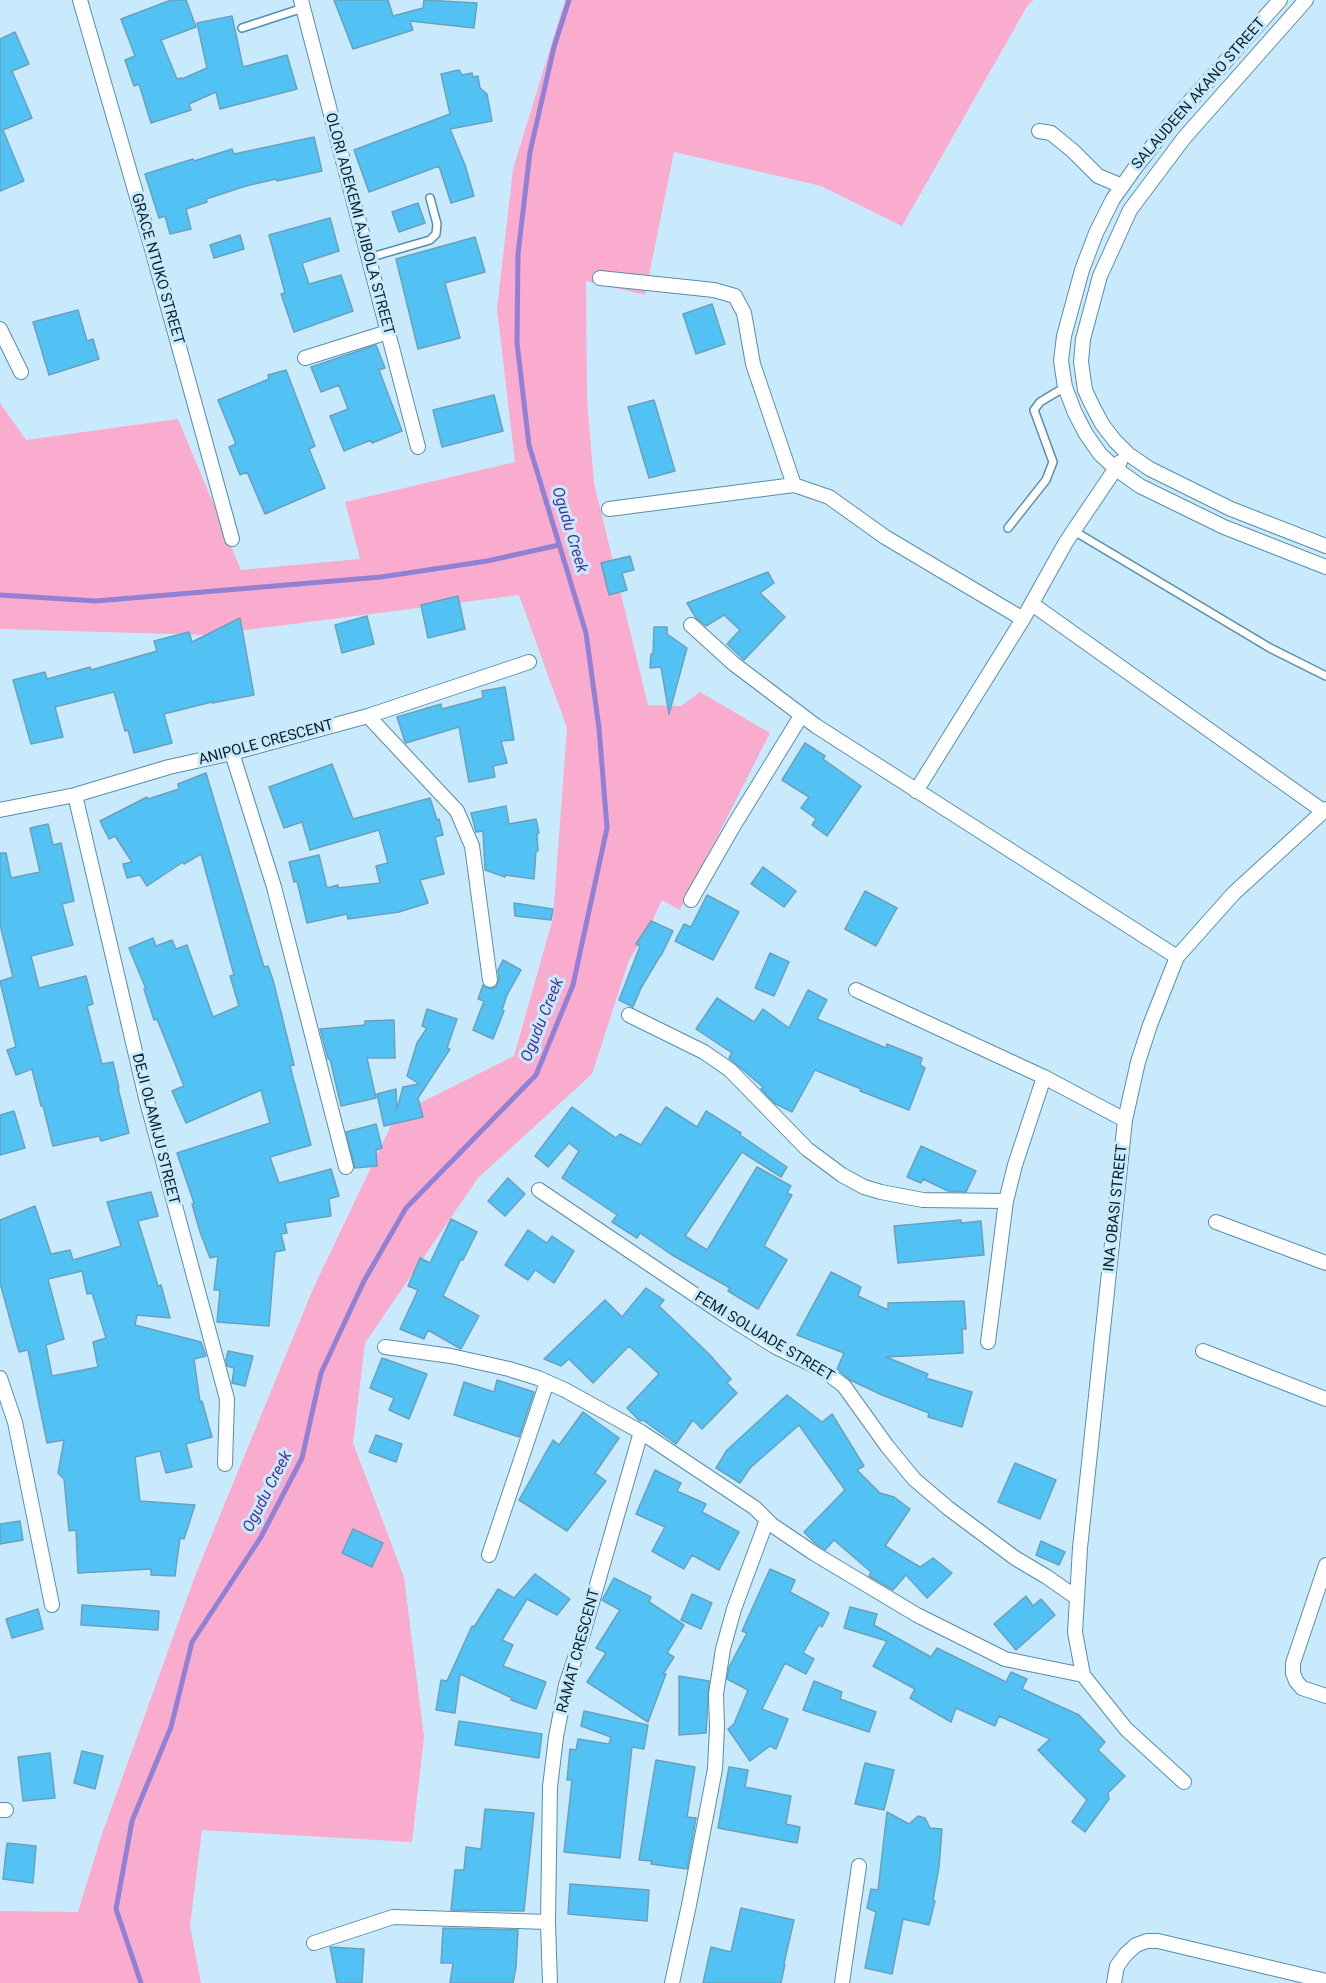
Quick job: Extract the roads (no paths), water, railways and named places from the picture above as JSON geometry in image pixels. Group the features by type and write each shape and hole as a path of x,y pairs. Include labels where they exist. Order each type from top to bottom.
{"street":[{"name":"GRACE NTUKO STREET","path":"80,0 232,539"},
{"name":"SALAUDEEN AKANO STREET","path":"1280,0 1169,125 1113,200 1096,233 1082,270 1069,315 1061,362 1065,387 1075,413 1100,454 1116,469 1140,486 1224,527 1326,567"},
{"path":"1306,0 1184,138 1150,180 1130,210 1100,276 1085,329 1081,355 1082,375 1092,405 1102,424 1126,453 1150,469 1232,509 1326,546"},
{"name":"OLORI ADEKEMI AJIBOLA STREET","path":"302,4 418,447"},
{"path":"1039,131 1051,133 1098,176 1122,186"},
{"path":"600,278 714,290 735,296 744,313 753,364 794,484"},
{"path":"0,329 21,372"},
{"path":"305,358 388,332"},
{"path":"1062,352 1081,355"},
{"path":"916,791 1023,619 1066,542 1126,453"},
{"path":"609,509 794,484 829,496 885,537 1023,619"},
{"path":"1032,604 1325,810"},
{"path":"692,625 734,664 801,716 1177,957"},
{"name":"ANIPOLE CRESCENT","path":"0,810 75,795 169,767 232,753 368,716 529,662"},
{"path":"368,716 457,811 472,846 490,980"},
{"path":"691,900 801,716"},
{"path":"232,753 274,886 346,1167"},
{"name":"DEJI OLAMIJU STREET","path":"75,795 146,1098 227,1400 225,1464"},
{"name":"INA OBASI STREET","path":"1083,1676 1075,1632 1077,1598 1125,1120 1141,1053 1177,957 1234,893 1325,810"},
{"path":"856,990 1044,1077 1125,1120"},
{"path":"629,1015 704,1052 730,1070 807,1149 842,1175 864,1187 923,1200 1006,1201"},
{"path":"988,1342 1006,1201 1015,1165 1044,1077"},
{"name":"FEMI SOLUADE STREET","path":"538,1190 725,1315 776,1347 823,1370 844,1386 914,1479 1005,1551 1077,1598"},
{"path":"1216,1222 1326,1263"},
{"path":"385,1347 452,1356 508,1369 565,1390 641,1432 735,1494 814,1554 917,1615 1005,1659 1083,1676 1126,1729 1184,1782"},
{"path":"1203,1351 1326,1399"},
{"path":"0,1378 15,1422 52,1605"},
{"path":"489,1555 547,1382"},
{"name":"RAMAT CRESCENT","path":"550,1983 548,1922 550,1787 556,1737 566,1685 641,1432"},
{"path":"672,1983 715,1768 716,1695 723,1648 734,1609 767,1520"},
{"path":"1326,1565 1293,1663 1296,1681 1302,1688 1326,1696"},
{"path":"842,1983 859,1866"},
{"path":"314,1943 393,1917 548,1922"},
{"path":"1114,1983 1117,1966 1126,1954 1136,1945 1147,1941 1158,1941 1326,1981"}],"lane":[{"path":"242,28 302,4"},
{"path":"368,258 430,240 436,234 430,198"},
{"path":"1008,528 1046,480 1053,462 1034,410 1040,402 1065,387"},
{"path":"1074,531 1270,648 1326,676"}],"waterway":[{"name":"Ogudu Creek","path":"141,1983 116,1909 132,1821 171,1727 192,1642 261,1537 302,1458 321,1373 364,1281 406,1208 536,1075 573,985 607,828 599,728 586,633 529,445 517,343 518,254 530,152 554,47 569,0"},
{"path":"0,595 96,601 381,577 487,561 559,545"}]}
